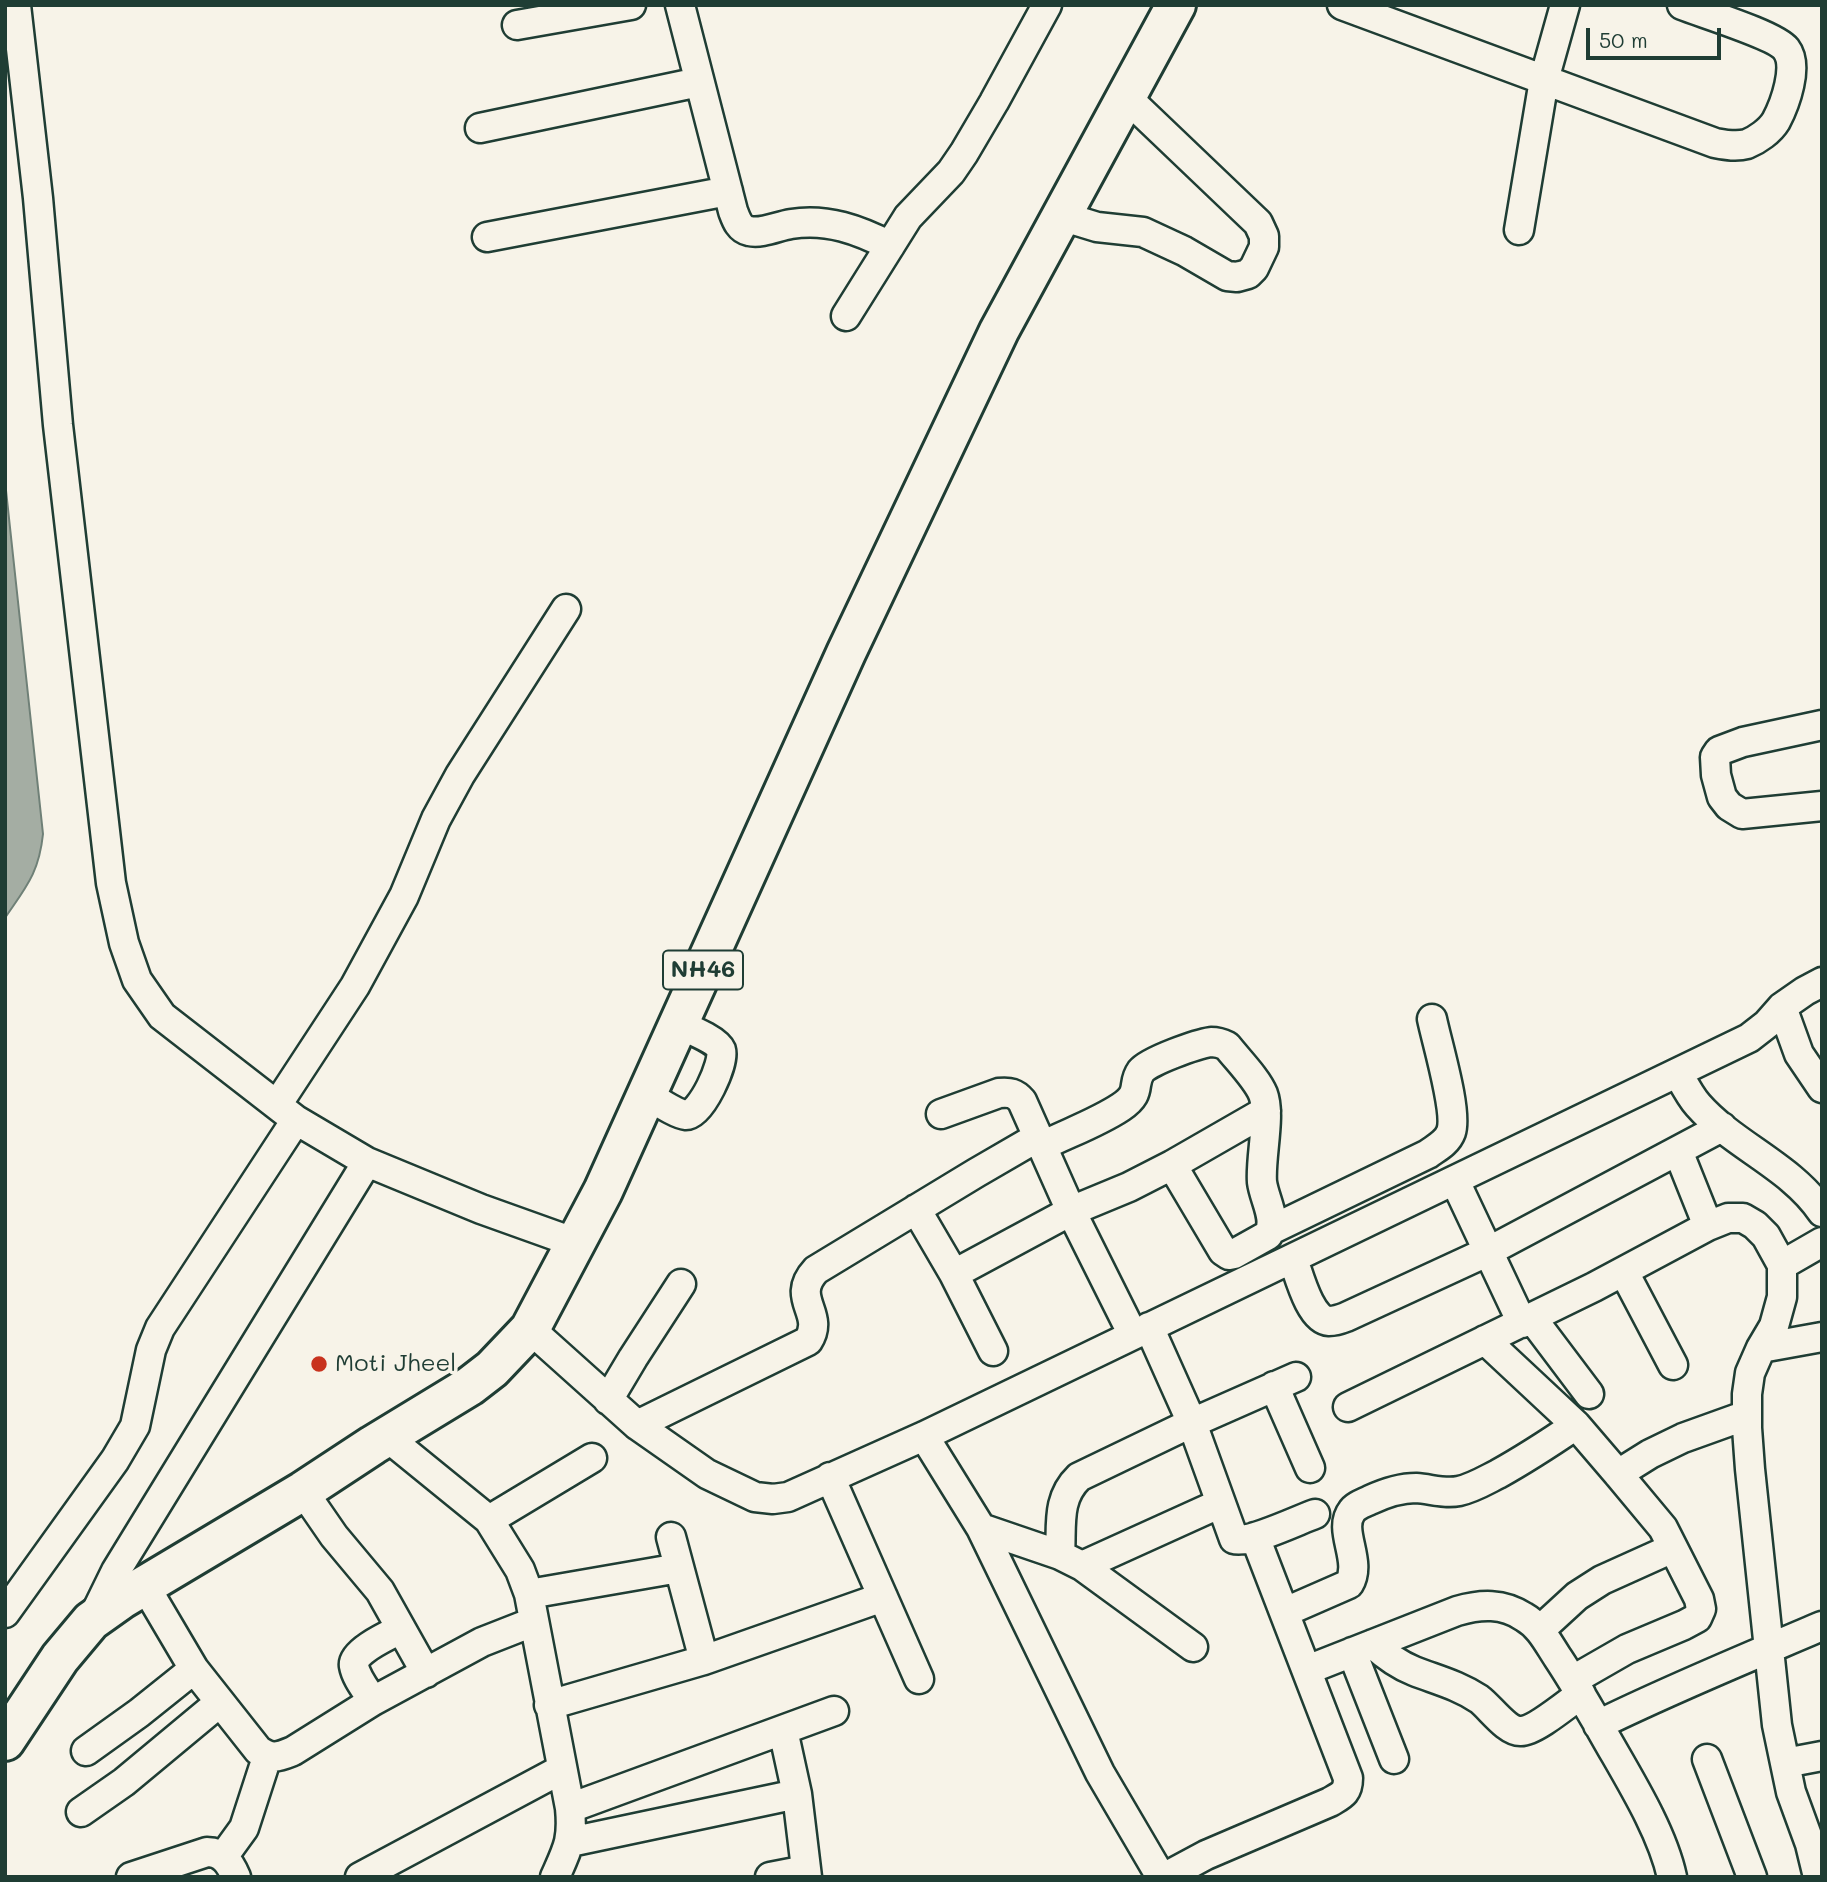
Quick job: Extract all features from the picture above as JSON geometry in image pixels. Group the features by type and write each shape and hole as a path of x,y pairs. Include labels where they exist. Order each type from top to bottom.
{"highway":[{"name":"NH46","path":"5,1741 60,1658 91,1621 122,1599 470,1387 492,1369 530,1329 603,1191 858,628 999,331 1176,5"}],"street":[{"path":"16,5 38,198 58,425 111,883 124,943 137,980 162,1016 286,1113 367,1162 481,1209 576,1243"},
{"path":"517,25 631,5"},
{"path":"680,5 727,191 738,223 744,230 753,232 792,223 823,223 863,233 890,246"},
{"path":"846,316 908,217 951,172 964,153 1047,5"},
{"path":"1342,5 1715,143 1734,146 1749,144 1775,122 1791,80 1791,62 1786,48 1770,37 1682,5"},
{"path":"1518,230 1544,80 1565,5"},
{"path":"480,128 699,82"},
{"path":"1061,216 1097,227 1143,232 1184,251 1227,276 1248,274 1254,268 1264,247 1264,236 1258,223 1126,97"},
{"path":"486,237 727,191"},
{"path":"5,1613 115,1460 135,1426 151,1350 159,1328 286,1113 404,896 436,819 460,775 566,609"},
{"path":"1822,725 1742,742 1719,751 1715,757 1716,775 1722,797 1729,806 1742,814 1822,806"},
{"path":"530,1329 637,1425 707,1474 755,1497 788,1497 923,1436 1749,1038 1767,1024 1782,1007 1822,982"},
{"path":"1782,1007 1799,1054 1822,1088"},
{"path":"1172,1165 1223,1251 1229,1255 1427,1154 1443,1144 1450,1133 1453,1120 1452,1105 1432,1020"},
{"path":"646,1095 678,1112 687,1115 695,1112 722,1063 721,1050 716,1043 678,1024"},
{"path":"637,1425 808,1341 813,1334 814,1323 805,1293 806,1283 816,1270 916,1209 1040,1141 1120,1107 1135,1093 1138,1075 1143,1068 1170,1055 1210,1042 1227,1046 1265,1097 1262,1185 1272,1222 1266,1235"},
{"path":"1678,1073 1699,1106 1722,1127 1797,1184 1822,1212"},
{"path":"941,1114 999,1093 1016,1094 1022,1101 1071,1211 1192,1423 1234,1539 1239,1541 1255,1537 1315,1514"},
{"path":"954,1274 1071,1211 1129,1187 1172,1165 1266,1111"},
{"path":"1266,1235 1313,1311 1320,1318 1330,1321 1346,1317 1489,1251 1722,1127"},
{"path":"1678,1151 1708,1226"},
{"path":"91,1621 116,1572 367,1162"},
{"path":"1455,1181 1526,1320 1589,1394"},
{"path":"916,1209 954,1274 993,1351"},
{"path":"1348,1407 1624,1272 1708,1226 1728,1218 1743,1218 1755,1224 1766,1236 1782,1265 1782,1297 1774,1326 1750,1373 1747,1394 1750,1469 1777,1725 1791,1792 1810,1843 1818,1877"},
{"path":"1782,1265 1822,1242"},
{"path":"1624,1272 1673,1365"},
{"path":"608,1400 681,1283"},
{"path":"1761,1348 1822,1337"},
{"path":"1363,1648 1386,1655 1413,1671 1461,1688 1482,1701 1507,1725 1517,1731 1524,1731 1535,1727 1577,1687 1627,1649 1697,1618 1701,1609 1699,1599 1663,1528 1576,1425 1485,1340"},
{"path":"1071,1561 1062,1510 1069,1487 1079,1477 1285,1381 1310,1468"},
{"path":"1618,1474 1683,1438 1747,1415"},
{"path":"1285,1612 1349,1584 1354,1577 1349,1519 1352,1511 1362,1504 1403,1489 1418,1488 1447,1493 1478,1485 1576,1425"},
{"path":"923,1436 981,1528 1100,1773 1163,1877 1206,1855 1330,1802 1348,1787 1348,1778 1255,1537"},
{"path":"387,1437 489,1520 520,1570 529,1594 570,1808 570,1842 555,1877"},
{"path":"489,1520 592,1458"},
{"path":"830,1477 919,1679"},
{"path":"303,1491 334,1536 380,1591 426,1673"},
{"path":"1071,1561 1220,1503"},
{"path":"981,1528 1071,1561 1193,1647"},
{"path":"671,1537 704,1660"},
{"path":"1540,1630 1577,1596 1602,1580 1673,1548"},
{"path":"529,1594 679,1568"},
{"path":"145,1586 194,1669 258,1750 268,1757 293,1751 373,1702 482,1642 533,1622"},
{"path":"549,1705 704,1660 883,1597"},
{"path":"1307,1670 1476,1606 1495,1606 1526,1618 1540,1630 1577,1687 1629,1779 1660,1839 1672,1877"},
{"path":"1598,1725 1822,1626"},
{"path":"373,1702 354,1668 354,1660 359,1653 401,1629"},
{"path":"1363,1648 1394,1759"},
{"path":"86,1751 194,1669"},
{"path":"81,1812 124,1782 219,1703"},
{"path":"570,1808 834,1711"},
{"path":"770,1877 807,1873 797,1794 783,1730"},
{"path":"1785,1763 1822,1756"},
{"path":"131,1877 206,1852 215,1852 230,1867 268,1757"},
{"path":"1707,1759 1752,1877"},
{"path":"360,1877 562,1769"},
{"path":"570,1842 797,1794"}],"shaded area":[{"path":"5,481 43,834 35,870 5,918"}],"place":[{"name":"Moti Jheel","path":"319,1364"}]}
